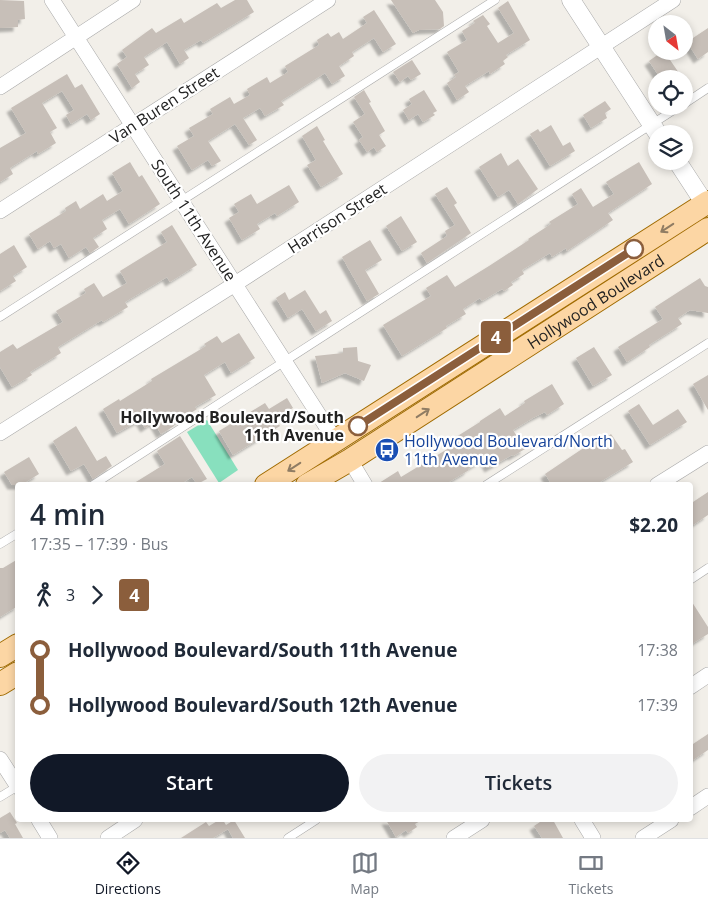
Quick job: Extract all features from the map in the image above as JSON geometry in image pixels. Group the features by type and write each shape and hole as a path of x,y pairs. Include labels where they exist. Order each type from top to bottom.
{"main road":[{"name":"Hollywood Boulevard","path":"271,482 706,203"},
{"name":"Hollywood Boulevard","path":"312,482 350,460 708,229"},
{"path":"350,460 365,436 399,400"},
{"path":"309,482 336,440"},
{"path":"0,656 15,647"},
{"path":"0,684 15,675"}],"street":[{"name":"South 11th Avenue","path":"52,0 336,440"},
{"path":"0,87 133,0"},
{"name":"Van Buren Street","path":"0,210 328,0"},
{"path":"571,0 652,125"},
{"name":"Harrison Street","path":"0,433 235,284 673,0"},
{"path":"683,170 706,203"},
{"path":"662,482 708,453"},
{"path":"350,460 363,482"},
{"path":"693,685 708,675"},
{"path":"0,759 15,783"},
{"path":"693,806 708,796"},
{"path":"40,822 50,838"},
{"path":"108,838 132,822"},
{"path":"454,838 479,822"},
{"path":"583,822 594,838"},
{"path":"643,838 668,822"}],"lane":[{"path":"0,317 495,0"},
{"path":"693,98 708,88"},
{"path":"659,125 670,115"},
{"path":"98,482 648,133"},
{"path":"491,482 708,343"},
{"path":"0,544 15,535"},
{"path":"693,578 708,568"},
{"path":"0,797 15,787"},
{"path":"288,838 313,822"}],"green space":[{"path":"207,420 238,470 218,482 187,432"}],"building":[{"path":"0,0 24,1 25,19 18,20 18,27 0,28"},
{"path":"235,0 247,0 254,12 203,43 201,40 184,50 189,58 180,64 167,42 144,57 149,65 135,74 140,82 132,88 117,64 127,57 122,50 152,28 156,33 181,18 184,23 217,3 221,8"},
{"path":"391,0 435,0 443,12 444,26 440,29 419,30 413,33"},
{"path":"508,1 530,40 506,55 508,57 503,61 505,64 490,74 489,71 465,86 469,92 457,100 447,83 456,77 454,75 459,72 447,52 467,40 462,31 475,23 473,21 483,15 490,24 487,26 498,43 514,33 498,8"},
{"path":"374,10 396,44 383,52 374,38 352,52 354,56 339,66 345,76 332,84 325,73 281,101 284,105 265,116 260,108 243,118 257,140 249,145 235,124 208,141 221,161 212,166 208,160 192,170 177,146 194,136 189,128 213,114 210,109 230,97 234,104 250,95 247,89 267,77 270,83 288,72 285,66 319,45 317,40 328,33 331,37 339,32 343,39 367,23 363,17"},
{"path":"708,28 708,52 698,59 693,51 693,38"},
{"path":"412,60 421,74 411,80 408,76 400,82 393,72"},
{"path":"670,60 677,70 655,70 649,61"},
{"path":"67,74 75,88 82,84 100,114 91,120 87,114 71,124 66,115 74,110 62,91 42,103 57,128 50,132 56,143 38,154 37,151 10,168 13,174 0,182 0,148 26,133 11,108"},
{"path":"364,90 385,131 379,135 386,146 377,152 374,147 367,152 359,140 363,137 353,122 365,114 354,97"},
{"path":"424,90 437,111 433,113 435,115 423,122 418,114 409,120 403,110 412,104 409,99"},
{"path":"605,101 611,109 605,113 607,118 591,128 583,115"},
{"path":"551,125 563,146 570,142 575,151 550,166 530,134 538,129 540,132"},
{"path":"317,126 325,140 323,141 343,174 321,187 307,165 316,160 302,136"},
{"path":"501,153 508,166 518,159 538,189 518,204 509,190 498,197 479,167"},
{"path":"130,162 139,177 142,175 160,204 129,224 120,209 102,220 107,229 93,238 99,247 90,253 86,247 69,258 61,244 54,248 50,241 38,249 29,234 66,211 65,208 76,201 80,209 103,194 107,201 123,191 112,173"},
{"path":"639,162 652,184 608,213 613,220 567,251 566,248 552,257 550,253 522,270 524,274 511,282 513,285 482,301 480,298 463,309 466,314 402,356 383,325 431,296 426,288 447,275 455,287 489,266 551,224 549,222 578,204 572,194 581,188 593,207 614,194 606,182"},
{"path":"289,185 299,202 277,216 275,213 257,224 260,229 242,240 229,218 239,212 234,204 251,194 257,204"},
{"path":"447,187 457,203 454,205 471,233 427,263 421,253 447,236 445,231 455,225 435,194"},
{"path":"401,216 417,242 402,251 386,226"},
{"path":"172,225 197,265 170,282 167,277 125,302 128,307 103,322 102,320 58,347 61,353 30,372 32,375 12,387 0,367 0,352 13,344 17,349 63,322 56,311 86,293 84,289 94,283 103,297 127,283 120,271 167,242 161,232"},
{"path":"370,240 382,260 365,270 379,294 367,301 342,257"},
{"path":"14,245 27,267 13,276 16,281 0,291 0,254"},
{"path":"700,278 705,286 708,287 708,313 690,310 678,318 682,324 627,362 618,347 663,319 655,307"},
{"path":"305,290 320,314 326,310 332,321 316,331 302,309 288,318 276,298 285,292 289,300"},
{"path":"239,333 255,358 231,373 225,362 204,375 216,395 195,407 197,409 161,434 154,422 145,428 140,420 117,433 103,409 152,381 151,379 206,346 204,344 217,336 222,343"},
{"path":"357,347 358,361 371,365 364,381 345,373 322,383 315,356 343,353 343,348"},
{"path":"594,347 612,375 593,386 576,358"},
{"path":"708,375 708,410 693,384"},
{"path":"552,384 564,404 547,415 545,412 513,430 525,449 513,456 489,468 484,459 449,482 381,482 398,471 401,477 459,442 456,437 500,408 505,416 525,403 524,401"},
{"path":"287,398 293,408 275,418 280,426 233,455 219,431 265,403 269,409"},
{"path":"639,404 653,425 678,409 687,422 650,445 628,411"},
{"path":"76,426 97,461 106,456 112,466 93,479 84,464 71,471 53,441"},
{"path":"611,434 622,450 625,449 633,462 600,482 550,482 545,474 605,435 606,438"},
{"path":"180,436 207,479 201,482 196,482 192,477 184,482 136,482 165,464 157,451"},
{"path":"29,457 39,474 26,482 15,482 15,485 12,485 4,472"},
{"path":"708,492 708,515 693,525 693,502"},
{"path":"15,561 15,608 0,617 0,568"},
{"path":"693,604 708,627 708,634 693,643"},
{"path":"708,734 708,750 693,760 693,744"},
{"path":"10,812 23,838 10,838 5,830 0,833 0,818"},
{"path":"206,822 209,826 216,822 224,822 226,825 235,822 245,838 233,838 228,829 213,838 181,838"},
{"path":"387,822 418,822 415,824 417,827 408,833 406,830 396,837"},
{"path":"540,822 554,822 563,838 542,838 534,826"}],"bus line":[{"name":"4","path":"358,426 634,249"}],"place":[{"name":"Hollywood Boulevard/South 11th Avenue","path":"358,426"},
{"name":"Hollywood Boulevard/North 11th Avenue","path":"387,450"}]}
